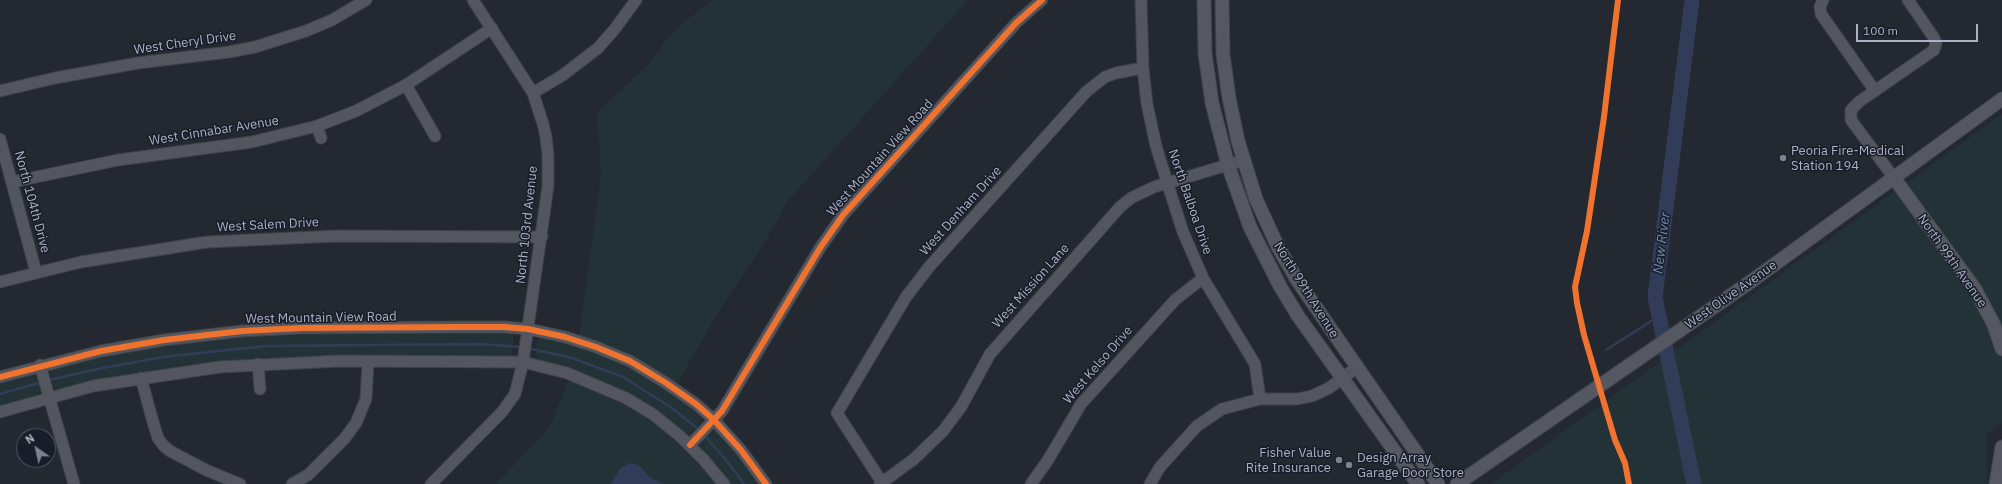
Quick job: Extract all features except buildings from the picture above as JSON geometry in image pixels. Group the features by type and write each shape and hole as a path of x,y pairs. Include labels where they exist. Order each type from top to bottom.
{"main road":[{"name":"North 99th Avenue","path":"1204,0 1205,53 1212,103 1228,165 1250,227 1274,276 1298,316 1418,484"},
{"name":"North 99th Avenue","path":"1222,0 1225,73 1238,141 1256,199 1278,247 1297,280 1356,368 1438,484"},
{"name":"West Olive Avenue","path":"1457,484 1707,312 2002,99"},
{"name":"North 99th Avenue","path":"1894,178 1975,289 1994,325 2002,349"},
{"path":"1996,484 2002,447"}],"street":[{"name":"North 103rd Avenue","path":"431,484 510,403 519,384 542,237 549,171 543,124 533,93 473,0"},
{"path":"533,93 563,75 598,48 614,30 636,0"},
{"name":"West Mountain View Road","path":"690,445 714,420 820,248 843,215 1016,23 1042,0"},
{"name":"North Balboa Drive","path":"1141,0 1143,68 1150,118 1167,182 1183,232 1203,278 1255,364 1260,399"},
{"path":"1894,178 1851,120 1851,110 1934,50 1936,44 1934,38 1908,0"},
{"name":"West Cheryl Drive","path":"0,91 125,66 255,47 306,31 359,2"},
{"path":"1821,4 1820,14 1876,91"},
{"name":"West Cinnabar Avenue","path":"12,182 118,160 252,142 316,126 356,111 406,85 492,28"},
{"name":"West Denham Drive","path":"882,483 837,413 906,297 934,262 1095,84 1116,73 1143,68"},
{"path":"406,85 435,136"},
{"path":"316,126 321,138"},
{"name":"North 104th Drive","path":"0,139 36,272"},
{"name":"West Mission Lane","path":"882,483 914,459 943,431 961,406 990,354 1120,207 1143,191 1167,182 1244,160"},
{"name":"West Salem Drive","path":"0,282 36,272 125,254 208,242 250,238 337,236 542,237"},
{"name":"West Kelso Drive","path":"1031,484 1048,460 1081,404 1175,300 1203,278"},
{"name":"West Mountain View Road","path":"0,377 40,365 95,352 149,342 242,331 301,328 504,327 528,329"},
{"path":"528,329 578,340 625,359 666,383 714,420 741,450 766,484"},
{"path":"292,484 308,475 345,438 356,423 366,399 368,362"},
{"path":"0,412 93,386 182,371 258,364 523,362 567,373 620,395 654,415 690,445 724,484"},
{"path":"258,364 260,389"},
{"path":"40,365 74,484"},
{"path":"1150,484 1160,467 1203,421 1232,405 1260,399 1297,399 1312,396 1329,388 1356,368"},
{"path":"141,378 152,422 158,438 163,445 170,451 206,470 240,484"}],"shaded area":[{"path":"712,0 968,0 787,202 768,237 719,311 677,384 638,360 579,336 601,175 597,112 650,63 666,40 684,22"},
{"path":"2002,114 2002,423 1986,434 1987,484 1491,484"},
{"path":"303,331 511,333 514,337 512,353 504,357 355,357 257,359 149,372 59,390 54,388 50,374 51,367 165,343"},
{"path":"542,336 583,347 641,371 702,415 701,421 692,432 686,434 643,403 619,388 585,374 540,361 536,356 536,345 537,340"},
{"path":"35,373 41,387 38,395 0,407 0,381"},
{"path":"569,379 600,390 637,410 665,429 688,450 717,484 496,484 545,433 553,419"},
{"path":"714,431 717,431 739,454 760,484 729,484 700,447 702,441"}],"water":[{"path":"629,463 639,465 650,478 664,484 610,484 620,469"}],"waterway":[{"name":"New River","path":"1692,0 1655,297 1694,484"},
{"path":"1606,350 1659,316"},
{"path":"49,380 163,357 266,346 479,344 522,347"},
{"path":"527,348 572,358 623,377 672,408 699,430"},
{"path":"0,394 42,382"},
{"path":"704,435 727,461 744,484"}],"cycle path":[{"path":"690,445 722,411 820,248 843,215 1016,23 1042,0"},
{"path":"1618,0 1604,117 1587,231 1575,287 1584,335 1615,440 1625,463 1629,484"},
{"path":"0,377 101,351 164,340 242,331 301,328 504,327 528,329 565,337 596,347 630,361 666,383 696,404 714,420 741,450 766,484"}],"place":[{"name":"Peoria Fire-Medical Station 194","path":"1783,158"},
{"name":"Fisher Value Rite Insurance","path":"1339,460"},
{"name":"Design Array Garage Door Store","path":"1349,465"}]}
